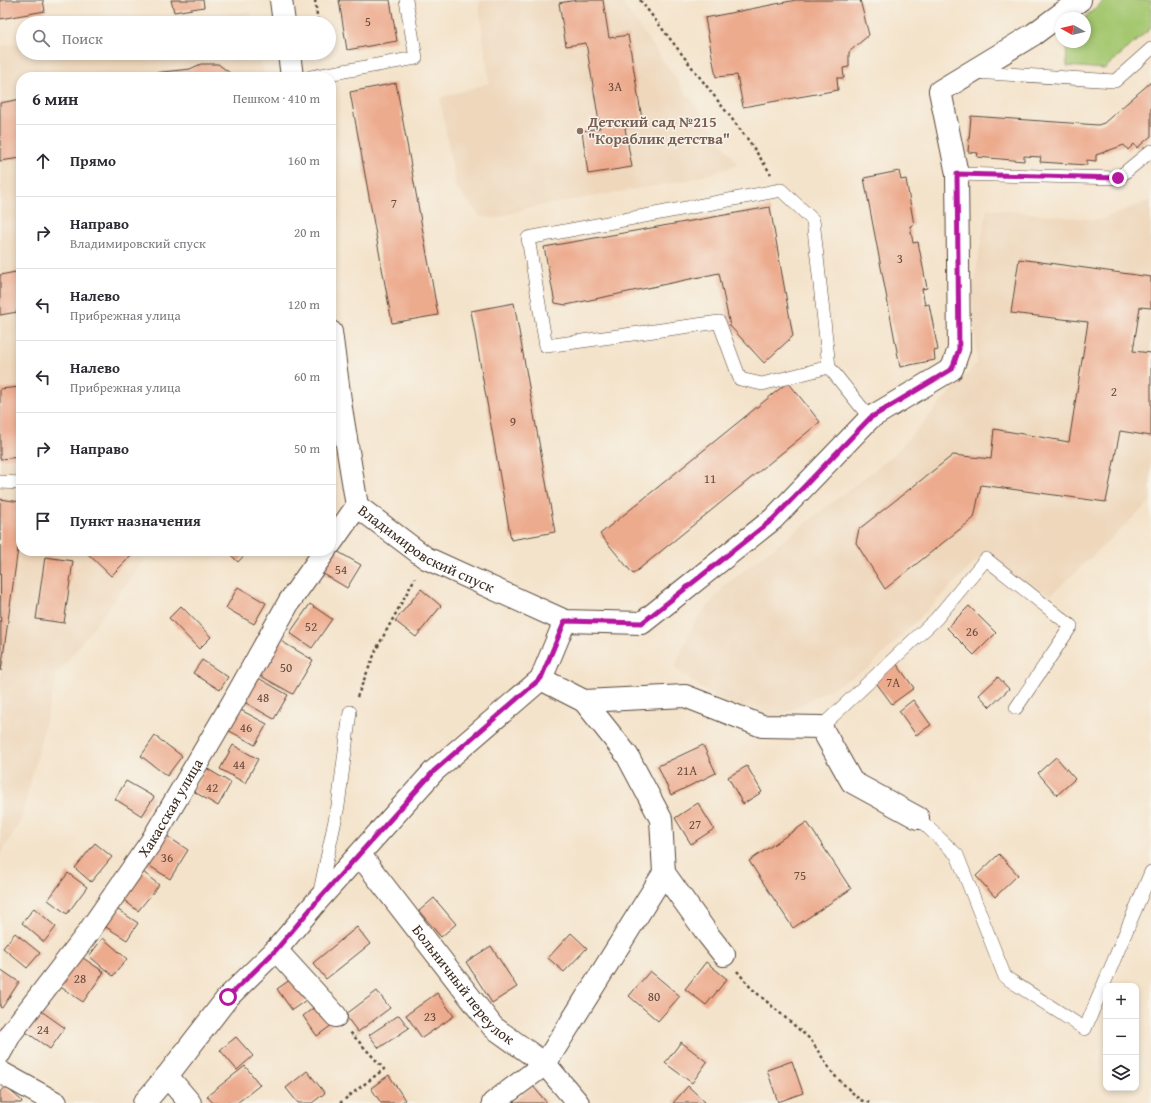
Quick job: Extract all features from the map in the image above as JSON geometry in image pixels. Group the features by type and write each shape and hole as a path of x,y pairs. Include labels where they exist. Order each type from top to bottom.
{"street":[{"path":"281,0 283,16"},
{"path":"870,418 952,369 959,349 957,174 940,91 1034,34 1080,0"},
{"path":"290,60 291,72"},
{"name":"Владимировский спуск","path":"336,370 357,506 426,558 565,621 642,623 773,519 870,418"},
{"path":"336,535 357,506"},
{"name":"Хакасская улица","path":"0,1053 11,1033 85,937 151,842 233,702 289,602 321,556"},
{"path":"144,1103 167,1076 228,997 276,950 318,900 434,771 541,678 565,621"},
{"path":"541,678 584,701 627,755 661,819 664,873 708,936 724,955"},
{"path":"584,701 685,696 762,726 821,727 852,782 918,818"},
{"name":"Больничный переулок","path":"360,854 493,1028 545,1064 578,1103"},
{"path":"493,1103 545,1064 664,873"},
{"path":"276,950 336,1016"},
{"path":"0,1072 56,1103"},
{"path":"167,1076 190,1103"}],"lane":[{"path":"336,72 416,58 406,0"},
{"path":"972,72 1115,81 1151,49"},
{"path":"957,174 1118,178 1151,151"},
{"path":"829,367 762,384 740,379 719,322 546,346 528,238 781,190 814,220 829,367 870,418"},
{"path":"0,482 16,483"},
{"path":"821,727 936,619 986,559 1071,626 1016,708"},
{"path":"318,900 338,806 350,712"},
{"path":"918,818 957,855 1005,976 1085,1029 1151,872"}],"path":[{"path":"315,0 317,16"},
{"path":"640,0 749,141 781,190"},
{"path":"350,712 377,648 426,558"},
{"path":"724,955 751,988 810,1039 834,1075 860,1100 870,1103"},
{"path":"336,1016 384,1069 340,1103"}],"shaded area":[{"name":"Детский сад №215 \"Кораблик детства\"","path":"481,0 620,0 738,165 689,180 527,208 497,218 481,217 456,188 440,98 489,83 479,5"},
{"path":"251,11 252,16 214,16"},
{"path":"16,44 16,60 261,60 264,72 16,72 16,556 147,556 57,675 21,820 0,856 0,46"},
{"path":"1151,200 1151,501 1051,595 980,558 869,668 771,721 724,705 674,668 694,623 724,586 894,455 977,363 972,293 987,209 1099,220"}],"green space":[{"path":"1105,0 1151,0 1151,28 1104,69 1067,66 1066,48 1091,48 1091,12"}],"building":[{"path":"0,0 43,0 45,11 0,19"},
{"path":"171,0 203,0 204,7 174,12"},
{"path":"339,0 390,0 397,41 347,50"},
{"path":"577,0 603,0 609,38 628,35 643,125 625,128 632,167 588,174 582,131 600,128 586,43 566,46 559,3"},
{"path":"796,0 860,0 869,35 849,52 849,67 843,68 844,78 837,78 838,90 743,107 737,75 716,77 705,18"},
{"path":"201,64 218,64 229,72 163,72 190,69"},
{"path":"1151,82 1151,136 1137,148 1134,144 1128,150 1124,145 1096,155 1096,161 1087,160 1087,165 1040,162 1041,157 1024,156 1024,161 977,157 978,153 968,152 971,116 1098,125 1104,123"},
{"path":"396,83 438,315 392,323 350,92"},
{"path":"16,100 16,159 0,161 0,103"},
{"path":"899,171 901,180 906,179 914,225 910,226 913,243 918,242 927,288 922,289 925,305 929,304 938,350 934,351 935,360 900,367 864,178"},
{"path":"770,207 793,336 764,363 730,326 719,273 566,305 555,303 544,247"},
{"path":"1019,259 1151,277 1151,308 1140,307 1133,351 1151,353 1151,436 1120,431 1106,502 981,485 974,518 885,589 856,543 859,529 953,455 991,459 994,429 1069,442 1088,322 1011,313"},
{"path":"16,272 16,312 0,315 0,275"},
{"path":"514,303 555,532 511,540 471,311"},
{"path":"788,382 820,422 633,574 600,534"},
{"path":"16,387 16,457 0,459 0,389"},
{"path":"0,499 16,501 17,556 1,671"},
{"path":"336,551 361,565 347,588 322,573 332,556 336,556"},
{"path":"90,556 131,556 111,576"},
{"path":"232,556 243,556 238,562"},
{"path":"45,557 73,561 64,623 36,619"},
{"path":"238,587 266,603 254,624 226,608"},
{"path":"421,589 441,606 416,637 395,621"},
{"path":"310,604 332,619 312,648 290,633"},
{"path":"181,606 211,637 199,649 169,618"},
{"path":"969,606 996,633 974,655 947,628"},
{"path":"279,640 313,660 293,694 259,675"},
{"path":"893,659 914,688 892,704 871,676"},
{"path":"202,660 228,677 220,690 193,673"},
{"path":"253,675 288,695 274,719 239,699"},
{"path":"998,677 1009,689 990,707 979,695"},
{"path":"913,700 931,725 916,735 899,711"},
{"path":"237,708 267,724 255,745 226,729"},
{"path":"155,736 182,756 167,776 141,756"},
{"path":"233,745 258,759 245,783 220,769"},
{"path":"703,745 716,773 671,795 658,766"},
{"path":"1056,757 1075,779 1057,795 1038,773"},
{"path":"747,766 762,792 743,804 728,777"},
{"path":"206,768 231,783 218,806 193,791"},
{"path":"126,781 154,797 142,816 115,799"},
{"path":"698,803 714,829 691,844 675,818"},
{"path":"807,822 851,889 793,928 749,861"},
{"path":"164,834 188,850 170,879 145,863"},
{"path":"95,843 112,857 91,882 75,868"},
{"path":"999,854 1018,875 995,897 976,876"},
{"path":"142,871 159,885 138,911 120,897"},
{"path":"68,873 87,887 67,914 48,900"},
{"path":"434,898 456,924 441,937 419,911"},
{"path":"112,906 138,923 127,940 101,924"},
{"path":"34,908 56,927 44,942 22,923"},
{"path":"357,927 370,944 326,979 313,963"},
{"path":"15,933 40,953 27,968 3,948"},
{"path":"571,933 587,948 564,972 548,958"},
{"path":"103,938 127,959 113,976 89,956"},
{"path":"491,946 517,987 492,1003 466,962"},
{"path":"77,954 104,972 83,1002 56,984"},
{"path":"706,962 727,979 706,1005 685,989"},
{"path":"0,969 19,982 2,1008 0,1007"},
{"path":"650,971 680,996 658,1021 629,996"},
{"path":"294,977 309,998 292,1010 277,989"},
{"path":"377,991 390,1008 358,1032 345,1015"},
{"path":"437,993 454,1016 422,1038 406,1015"},
{"path":"321,1002 336,1022 317,1036 303,1016"},
{"path":"37,1008 65,1028 50,1049 22,1029"},
{"path":"399,1015 409,1028 379,1048 369,1035"},
{"path":"236,1037 253,1056 237,1070 220,1050"},
{"path":"681,1042 707,1062 692,1083 665,1063"},
{"path":"792,1061 803,1093 778,1102 767,1070"},
{"path":"245,1066 260,1085 237,1103 213,1103 207,1096"},
{"path":"307,1071 325,1093 312,1103 298,1103 286,1088"},
{"path":"389,1075 405,1100 400,1103 381,1103 371,1088"},
{"path":"5,1086 22,1101 21,1103 0,1103 0,1092"},
{"path":"533,1086 547,1103 512,1103"},
{"path":"688,1086 706,1103 673,1103"}],"place":[{"name":"Детский сад №215 \"Кораблик детства\"","path":"580,131"}],"route":[{"path":"228,997 276,950 318,900 434,771 541,678 565,621 642,623 773,519 870,418 952,369 959,349 957,174 1118,178"}]}
